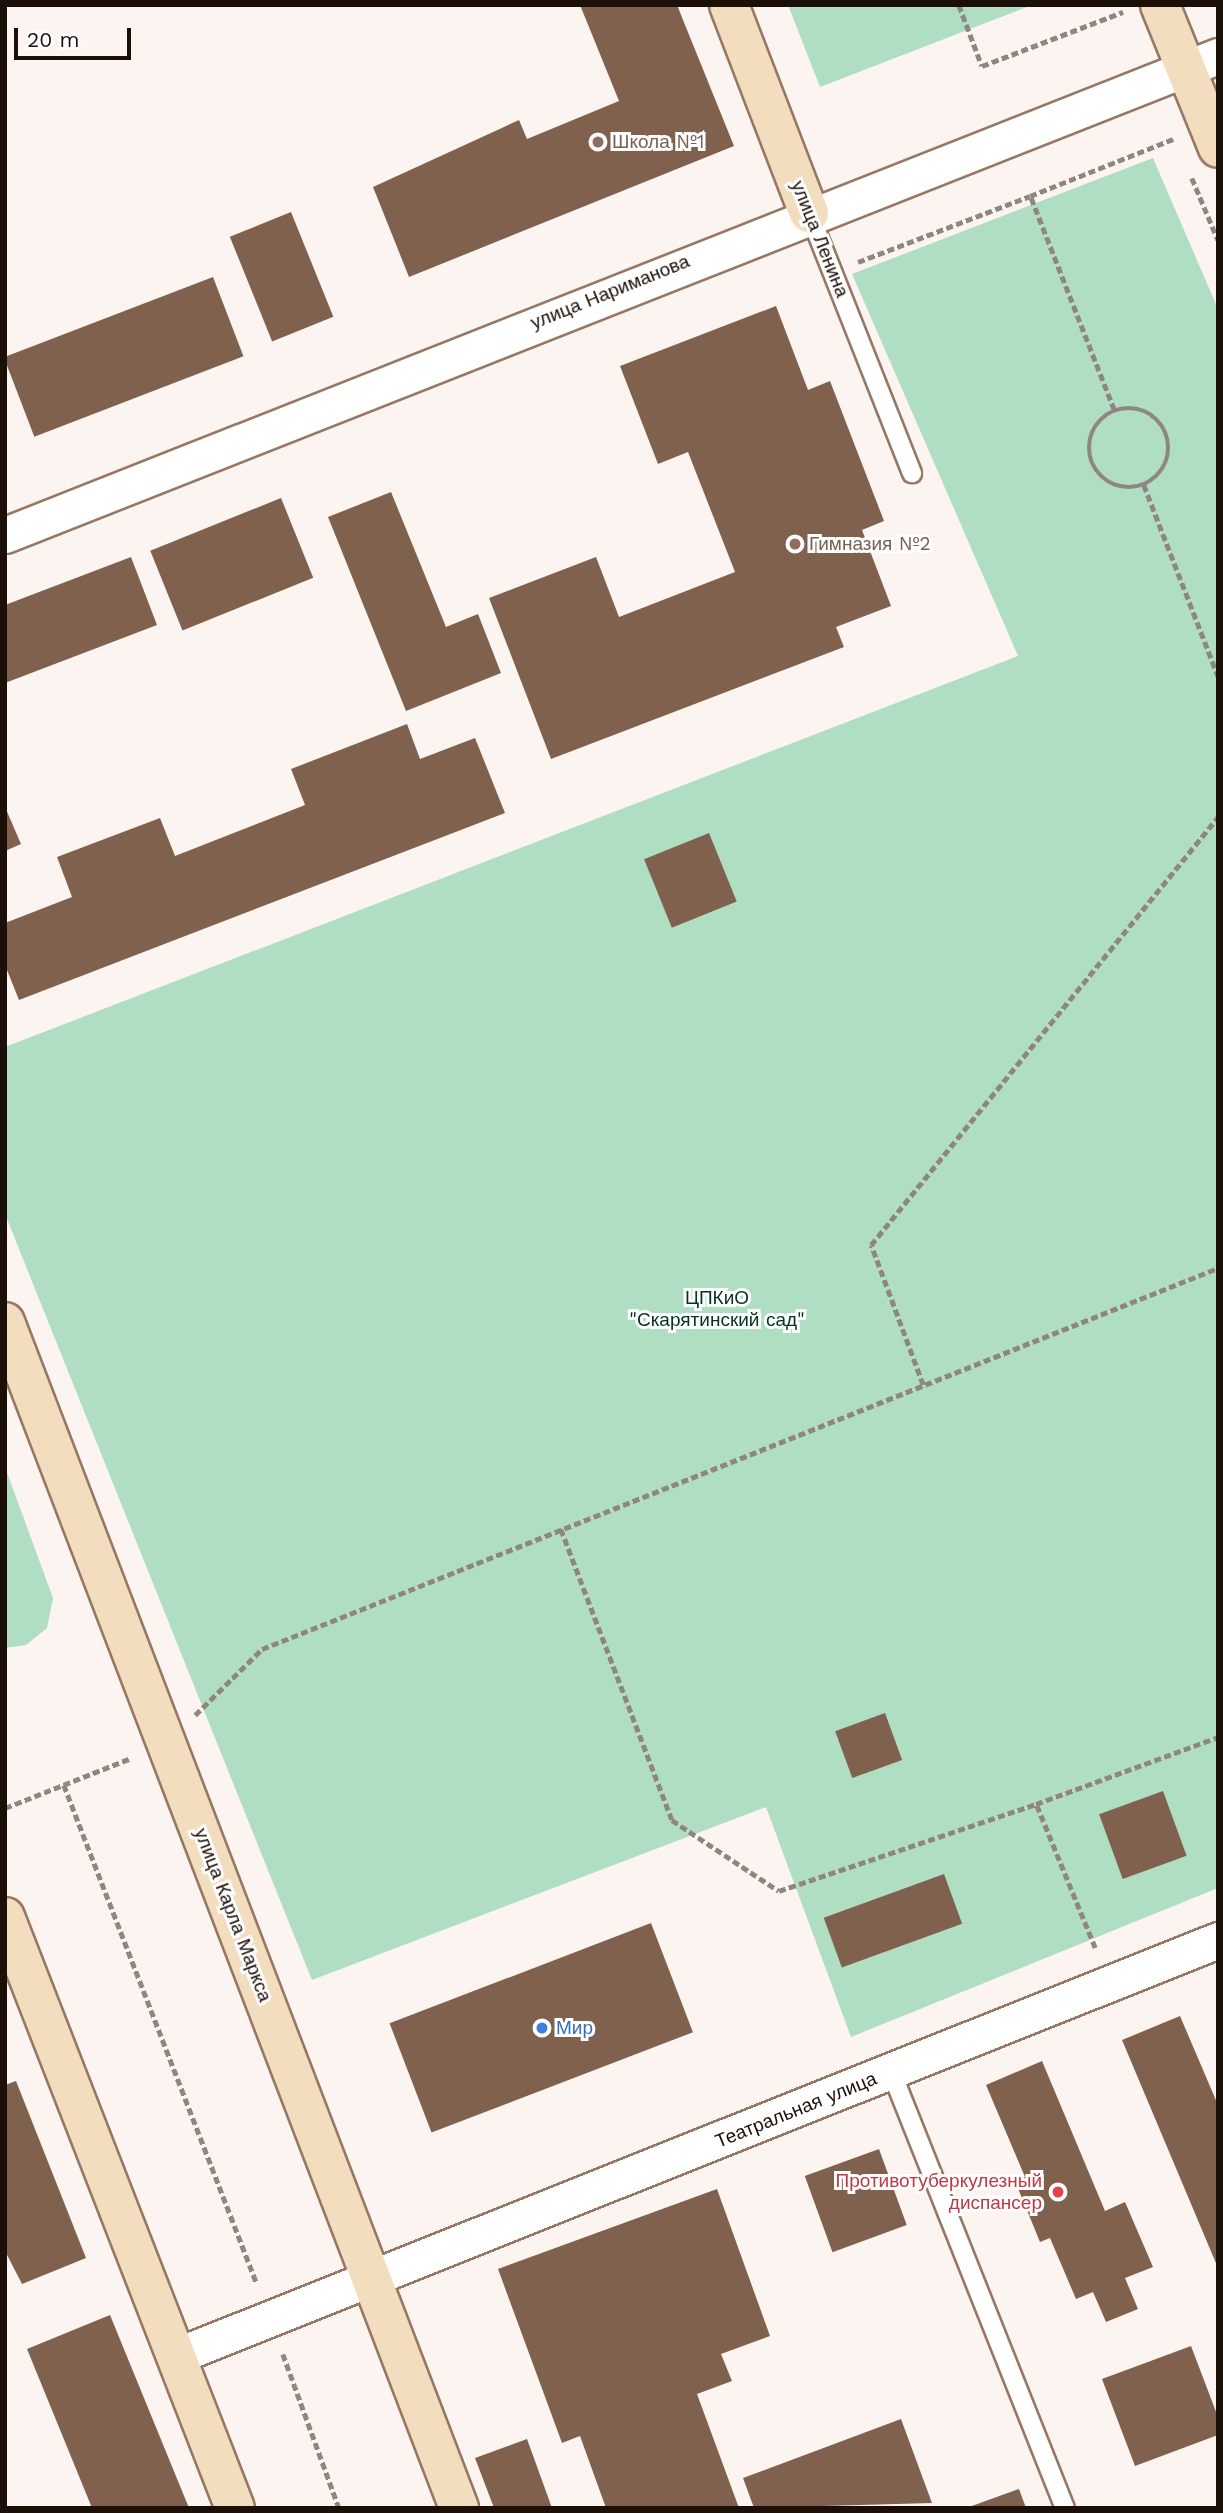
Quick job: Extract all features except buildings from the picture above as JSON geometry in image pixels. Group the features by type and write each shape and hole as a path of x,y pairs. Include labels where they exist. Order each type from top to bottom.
{"main road":[{"name":"улица Ленина","path":"729,5 809,213"},
{"path":"1147,7 1202,63 1213,136"},
{"name":"улица Карла Маркса","path":"5,1322 375,2280 459,2508"},
{"path":"5,1917 181,2354 235,2508"}],"street":[{"name":"улица Нариманова","path":"5,536 809,213 1202,63"},
{"name":"Театральная улица","path":"181,2354 375,2280 1218,1940"}],"lane":[{"name":"улица Ленина","path":"809,213 912,473"},
{"path":"891,2071 1065,2508"}],"path":[{"path":"959,5 982,66 1147,7"},
{"path":"832,272 1030,195 1213,136"},
{"path":"1030,195 1114,410"},
{"path":"1141,409 1169,438 1166,466 1144,485 1115,486 1093,467 1089,440 1114,410 1141,409"},
{"path":"1144,485 1218,676"},
{"path":"923,1385 871,1245 1218,817"},
{"path":"5,1808 167,1744 262,1648 1218,1268"},
{"path":"561,1529 672,1820 779,1891 1036,1804 1218,1737"},
{"path":"64,1785 271,2320 339,2508"},
{"path":"1036,1804 1110,1983"}],"green space":[{"path":"788,5 1032,5 820,87"},
{"name":"ЦПКиО \"Скарятинский сад\"","path":"1153,158 1218,309 1218,1888 851,2037 766,1807 312,1980 5,1214 5,1047 1018,656 852,274"},
{"path":"5,1467 53,1598 47,1628 26,1645 5,1648"}],"place":[{"name":"Школа №1","path":"598,142"},
{"name":"Гимназия №2","path":"795,544"},
{"name":"Мир","path":"542,2028"},
{"name":"Противотуберкулезный диспансер","path":"1058,2192"}]}
